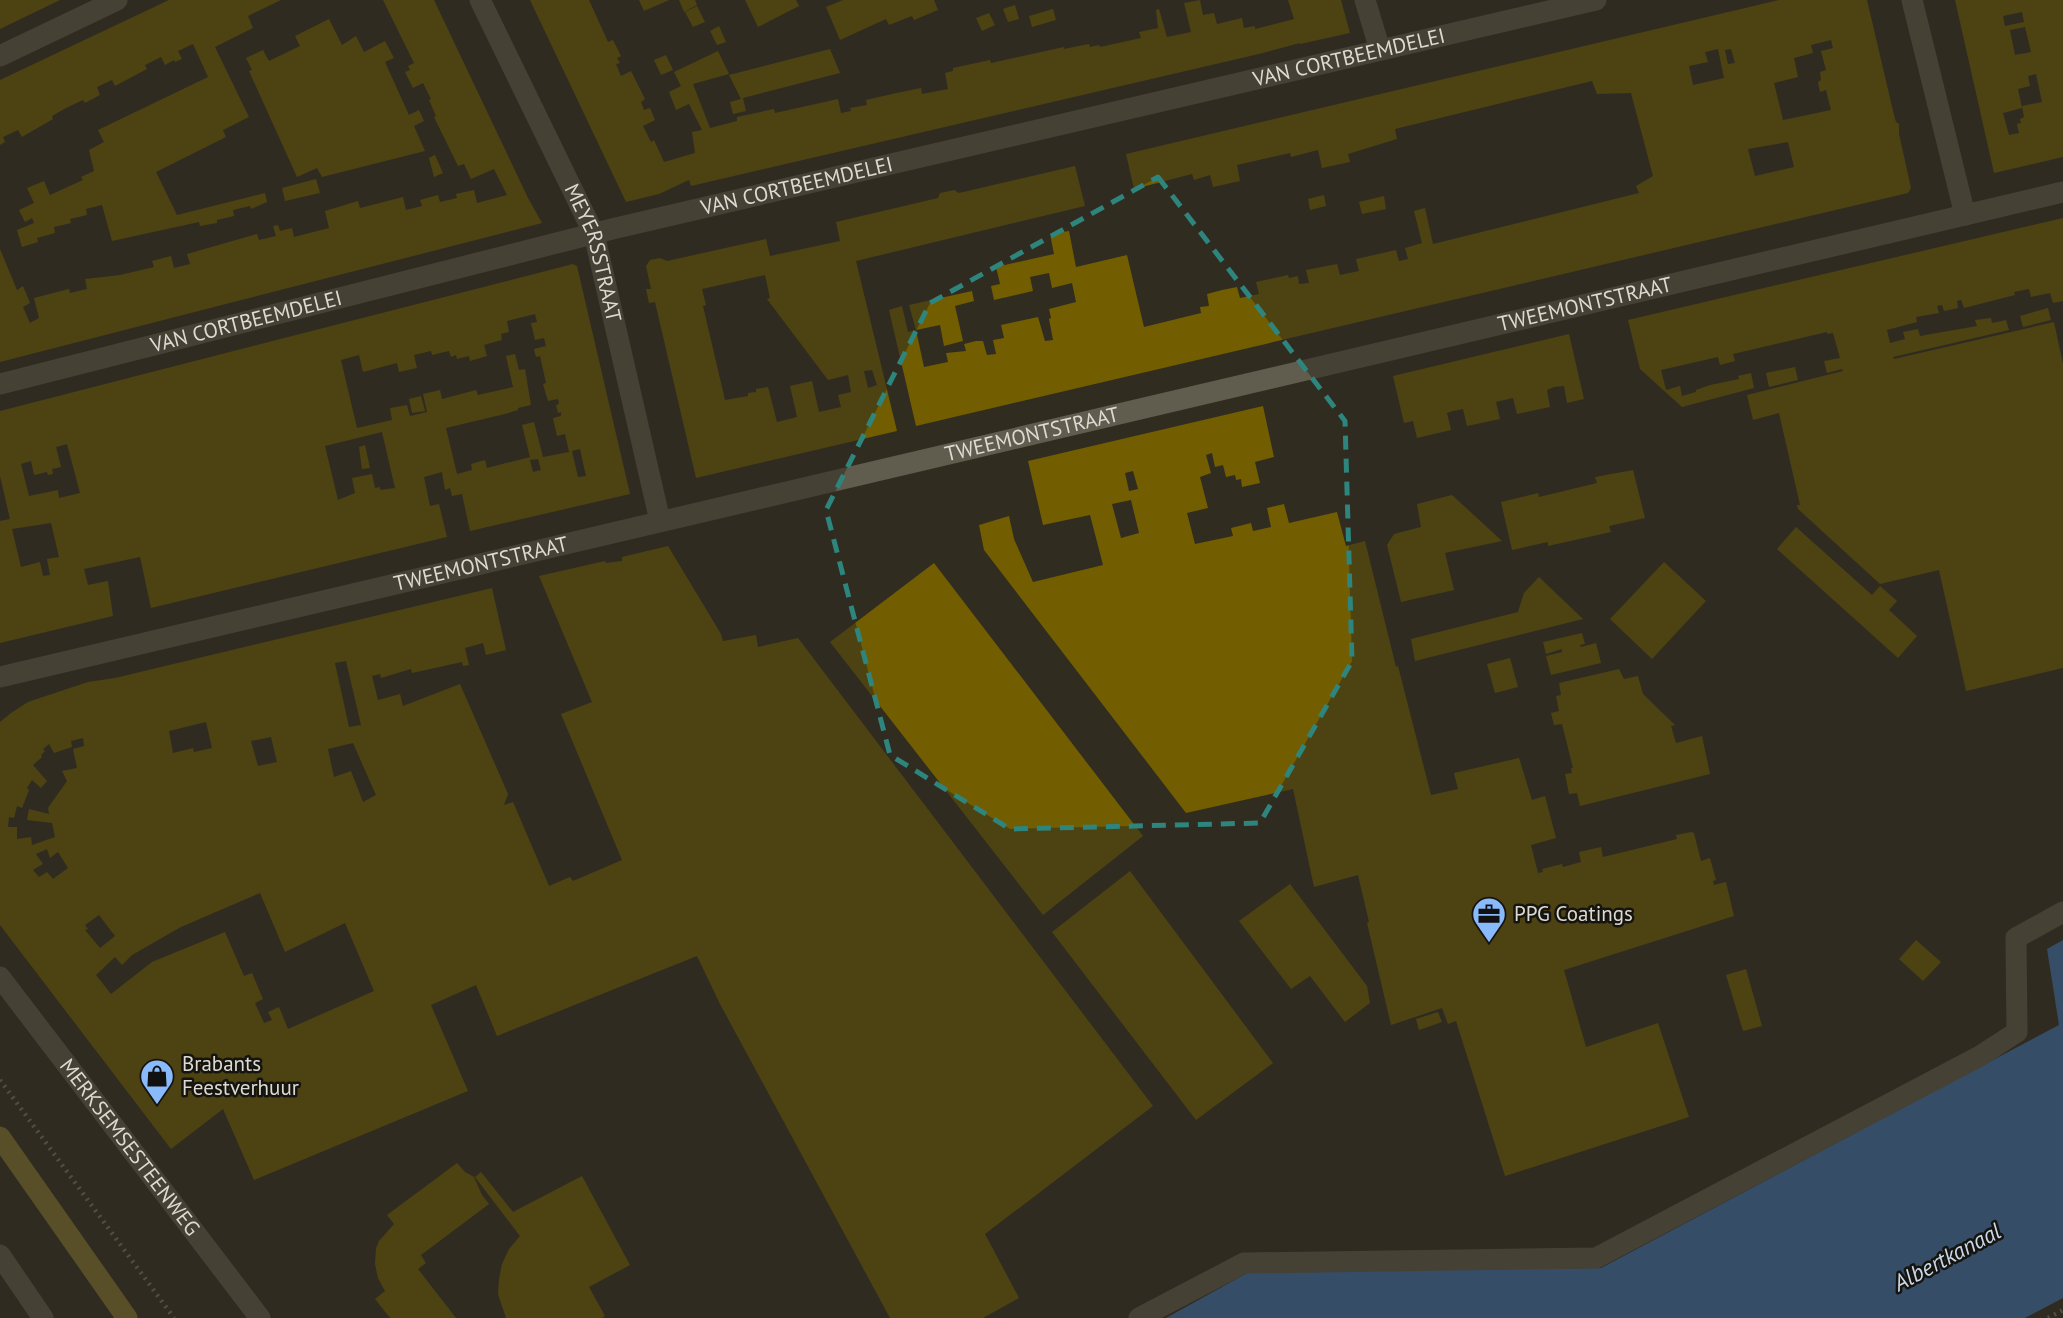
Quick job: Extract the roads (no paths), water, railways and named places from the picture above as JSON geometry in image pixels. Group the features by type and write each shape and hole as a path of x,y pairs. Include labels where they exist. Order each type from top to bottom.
{"main road":[{"path":"0,1137 127,1318"}],"street":[{"path":"0,56 117,0"},
{"name":"MEYERSSTRAAT","path":"481,0 594,233 660,521"},
{"path":"1365,0 1380,50"},
{"name":"VAN CORTBEEMDELEI","path":"0,384 594,233 1596,0"},
{"path":"1912,0 1965,215"},
{"name":"TWEEMONTSTRAAT","path":"0,677 2063,192"},
{"path":"1139,1318 1244,1262 1596,1258 1980,1056 2017,1032 2016,938 2063,912"},
{"name":"MERKSEMSESTEENWEG","path":"0,977 260,1318"},
{"path":"0,1255 43,1318"}],"water":[{"name":"Albertkanaal","path":"2063,940 2063,1298 2025,1318 1166,1318 1249,1272 1601,1268 2059,1025 2047,949"}],"place":[{"name":"PPG Coatings","path":"1489,944"},
{"name":"Brabants Feestverhuur","path":"157,1106"}]}
